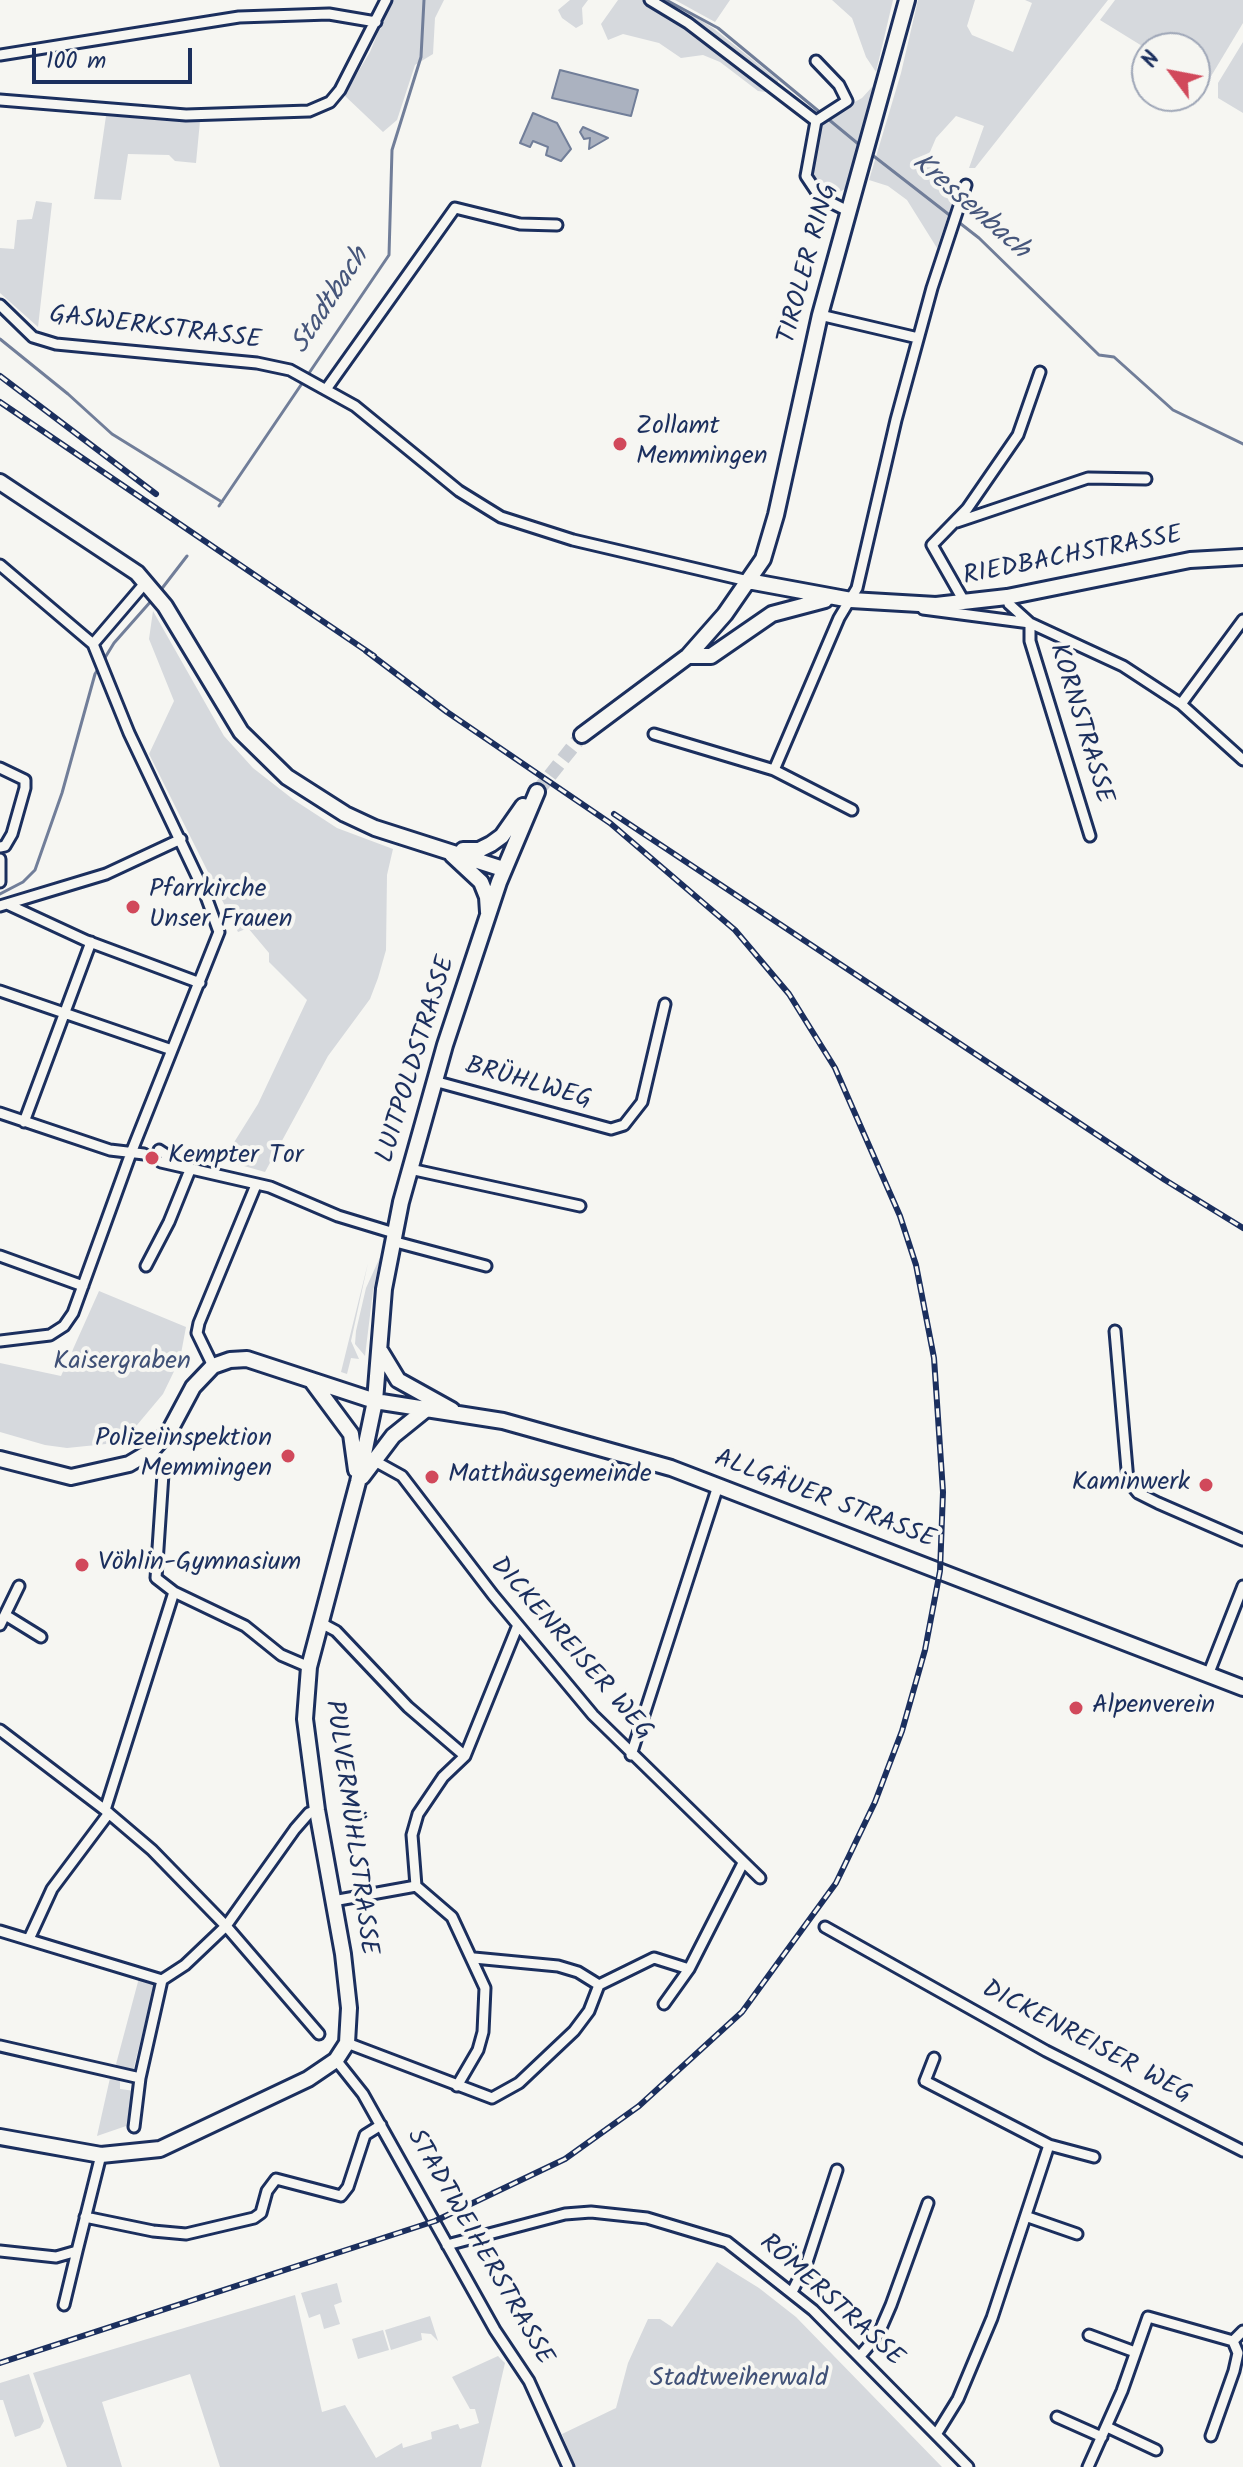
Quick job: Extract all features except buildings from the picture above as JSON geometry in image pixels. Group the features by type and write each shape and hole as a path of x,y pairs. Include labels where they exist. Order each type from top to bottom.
{"main road":[{"name":"TIROLER RING","path":"688,656 711,632 748,581 768,543 820,315 907,0"},
{"path":"0,482 117,557 153,591 231,718 267,759 345,814 389,833 503,869"},
{"name":"RIEDBACHSTRASSE","path":"748,581 832,598 911,606 1007,597 1142,567 1243,557"},
{"path":"582,735 688,656 711,656 772,614 832,598"},
{"name":"LUITPOLDSTRASSE","path":"375,1401 383,1302 393,1237 410,1169 434,1081 503,869 537,792 491,844 479,850 449,851"},
{"path":"449,851 476,876 487,897 488,917"},
{"path":"380,1352 398,1380 457,1414"},
{"name":"ALLGÄUER STRASSE","path":"213,1366 247,1359 375,1401 546,1432 671,1468 1243,1688"},
{"path":"0,1459 71,1477 114,1470 151,1451 170,1430 193,1387 213,1366"},
{"path":"310,1380 351,1434 358,1482"},
{"name":"PULVERMÜHLSTRASSE","path":"347,2043 349,2008 305,1719 309,1667 358,1482 375,1401"},
{"path":"358,1482 393,1436 424,1411"},
{"path":"0,2137 101,2155 160,2149 308,2079 336,2060 347,2043"}],"street":[{"path":"0,100 221,116 309,111 336,96 386,0"},
{"path":"650,0 688,23 820,117"},
{"path":"0,55 239,17 329,14 376,22"},
{"path":"816,61 839,85 847,101 820,117 806,176 820,197 848,211"},
{"path":"774,770 839,618 857,588 887,453 918,338 966,185"},
{"path":"557,225 520,224 455,208 327,388 364,413 459,491 501,517 553,535 748,581"},
{"name":"GASWERKSTRASSE","path":"0,305 33,337 56,344 257,363 302,375 327,388"},
{"path":"820,315 918,338"},
{"path":"965,603 932,548 939,537 957,522 1018,435 1040,372"},
{"path":"957,522 1088,478 1146,479"},
{"path":"0,565 93,644 133,742 181,839 219,932 69,1320 57,1331 38,1338 0,1341"},
{"path":"93,644 153,591"},
{"path":"1007,597 1009,604 1030,623 1123,666 1181,704 1243,760"},
{"name":"RIEDBACHSTRASSE","path":"911,606 937,613 1030,623"},
{"path":"1181,704 1239,633 1243,620"},
{"name":"KORNSTRASSE","path":"1030,623 1030,641 1090,836"},
{"path":"654,734 774,770 852,810"},
{"path":"0,768 25,780 25,788 12,834 5,846 0,847"},
{"path":"4,905 106,874 181,839"},
{"path":"0,859 0,882"},
{"path":"4,905 200,983"},
{"path":"24,1122 91,942"},
{"path":"0,991 172,1050"},
{"name":"BRÜHLWEG","path":"434,1081 611,1129 624,1125 642,1102 665,1004"},
{"path":"0,1113 110,1150 144,1154"},
{"path":"131,1153 156,1149 189,1170"},
{"path":"161,1162 304,1199 393,1237 486,1266"},
{"path":"410,1169 580,1206"},
{"path":"146,1266 169,1222 189,1170"},
{"path":"213,1366 197,1333 199,1323 256,1185"},
{"path":"0,1256 83,1286"},
{"path":"1115,1331 1128,1481 1138,1493 1243,1540"},
{"path":"151,1451 163,1474 154,1573 160,1582 174,1592 219,1610 281,1655 309,1667"},
{"name":"DICKENREISER WEG","path":"373,1460 402,1476 518,1625 631,1755 760,1878"},
{"path":"631,1755 718,1486"},
{"path":"0,1625 19,1586"},
{"path":"1208,1675 1243,1586"},
{"path":"29,1939 52,1889 107,1812 174,1592"},
{"path":"7,1616 41,1637"},
{"path":"321,1623 336,1631 408,1707 465,1756"},
{"path":"457,2086 478,2050 486,2009 485,1988 474,1958 452,1917 416,1886 412,1835 418,1814 443,1777 465,1756 518,1625"},
{"path":"0,1730 107,1812 161,1859 226,1926 319,2034"},
{"path":"134,2127 140,2078 162,1980 185,1965 226,1926 295,1829 309,1813 317,1810"},
{"path":"664,2004 689,1969 743,1863"},
{"path":"333,1901 401,1892 416,1886"},
{"name":"DICKENREISER WEG","path":"825,1927 1046,2051 1243,2151"},
{"path":"0,1931 162,1980"},
{"path":"474,1958 558,1966 578,1972 599,1985"},
{"path":"347,2043 492,2098 519,2083 574,2031 589,2011 599,1985 654,1958 689,1969"},
{"path":"0,2046 140,2078"},
{"path":"934,2058 925,2081 1049,2145 1094,2157"},
{"name":"STADTWEIHERSTRASSE","path":"336,2060 355,2081 447,2245 529,2381 568,2467"},
{"path":"85,2217 153,2231 186,2234 254,2218 261,2213 267,2191 276,2179 341,2196 348,2187 365,2135 381,2125"},
{"path":"937,2433 958,2399 978,2351 1028,2217 1049,2145"},
{"path":"64,2305 101,2155"},
{"path":"792,2292 807,2262 837,2170"},
{"path":"860,2356 878,2335 928,2203"},
{"name":"RÖMERSTRASSE","path":"447,2245 565,2214 618,2213 727,2242 792,2292 860,2356 968,2467"},
{"path":"1028,2217 1077,2234"},
{"path":"0,2251 56,2257 77,2251"},
{"path":"1088,2467 1148,2317 1233,2341"},
{"path":"1233,2341 1243,2331"},
{"path":"1089,2335 1135,2352"},
{"path":"1211,2436 1234,2371 1238,2353 1233,2341"},
{"path":"1057,2417 1156,2450"}],"green space":[{"path":"391,0 444,0 435,18 433,54 415,65 397,120 383,132 344,95 370,52"},
{"path":"570,0 588,0 582,8 583,24 576,28 562,18 558,10"},
{"path":"618,0 668,0 713,28 778,80 778,88 774,93 758,91 720,62 703,55 681,58 659,43 623,34 608,40 601,24"},
{"path":"675,0 730,0 715,22"},
{"path":"832,0 893,0 876,72 866,57 852,18"},
{"path":"918,0 975,0 967,26 972,35 1013,52 1032,3 1025,0 1108,0 975,168 969,168 984,126 956,116 936,138 930,152 931,170 957,189 937,248 907,200 888,186 869,180 901,73"},
{"path":"1115,0 1243,0 1243,23 1211,76 1211,32 1131,32 1131,39 1100,20"},
{"path":"1243,42 1243,113 1218,98 1218,83"},
{"path":"872,87 875,90 847,188 830,197 820,190 810,174 822,120 862,98"},
{"path":"106,116 200,121 196,163 175,161 169,155 128,154 121,200 94,199"},
{"path":"36,201 52,203 38,327 0,293 0,248 14,249 17,220 32,219"},
{"path":"153,611 224,736 253,768 337,828 393,849 387,875 386,950 370,999 328,1056 265,1172 223,1160 258,1104 307,1000 269,962 269,953 248,928 238,932 149,754 174,701 149,639"},
{"path":"381,1255 365,1356 355,1344 356,1331 366,1288"},
{"path":"368,1263 351,1341 359,1359 351,1358 347,1374 341,1372"},
{"name":"Kaisergraben","path":"99,1291 186,1327 180,1359 163,1394 132,1431 106,1444 67,1448 0,1432 0,1363 61,1376"},
{"path":"139,1978 155,1983 133,2071 115,2068"},
{"path":"110,2078 120,2080 120,2089 135,2091 129,2125 97,2136"},
{"name":"Stadtweiherwald","path":"717,2262 759,2288 796,2317 942,2467 575,2467 562,2434 616,2408 628,2363 648,2319 660,2319 672,2327"},
{"path":"337,2283 342,2302 334,2305 340,2324 324,2329 320,2314 309,2318 301,2293"},
{"path":"295,2295 322,2412 345,2405 376,2458 402,2443 403,2448 432,2439 431,2432 458,2424 460,2429 479,2423 475,2409 470,2409 452,2377 498,2356 505,2363 481,2467 220,2467 190,2374 102,2402 122,2467 67,2467 33,2373"},
{"path":"430,2316 438,2341 431,2334 421,2333 422,2340 391,2350 385,2330"},
{"path":"383,2330 389,2350 358,2359 352,2339"},
{"path":"29,2374 44,2421 40,2428 15,2437 3,2400 0,2400 0,2383"}],"shaded area":[{"path":"560,70 638,90 631,116 552,98"},
{"path":"533,113 557,123 571,149 561,161 546,155 548,147 533,141 530,147 520,143"},
{"path":"583,127 608,138 589,149 590,138 584,139 580,132"}],"waterway":[{"name":"Stadtbach","path":"219,506 389,255 392,150 421,57 424,0"},
{"name":"Kressenbach","path":"666,0 718,28 862,147"},
{"name":"Kressenbach","path":"871,154 979,238 1099,355 1114,357 1173,410 1243,444"},
{"path":"0,339 112,434 222,502"},
{"name":"Stadtbach","path":"160,591 187,556"},
{"name":"Stadtbach","path":"0,894 23,882 35,870 62,793 95,674 114,643 152,600"}],"tunnel":[{"path":"537,792 582,735"}],"railway":[{"path":"0,376 156,494"},
{"path":"0,402 374,656"},
{"path":"0,2363 435,2221 565,2159 639,2106 742,2012 836,1883 875,1802 902,1731 925,1650 940,1571 943,1492 934,1358 916,1265 900,1216 835,1068 789,994 735,930 610,823 447,712 366,651"},
{"path":"614,814 1165,1180 1243,1228"}],"place":[{"name":"Zollamt Memmingen","path":"620,444"},
{"name":"Pfarrkirche Unser Frauen","path":"133,907"},
{"name":"Kempter Tor","path":"152,1158"},
{"name":"Polizeiinspektion Memmingen","path":"288,1456"},
{"name":"Matthäusgemeinde","path":"432,1477"},
{"name":"Kaminwerk","path":"1206,1485"},
{"name":"Vöhlin-Gymnasium","path":"82,1565"},
{"name":"Alpenverein","path":"1076,1708"}]}
